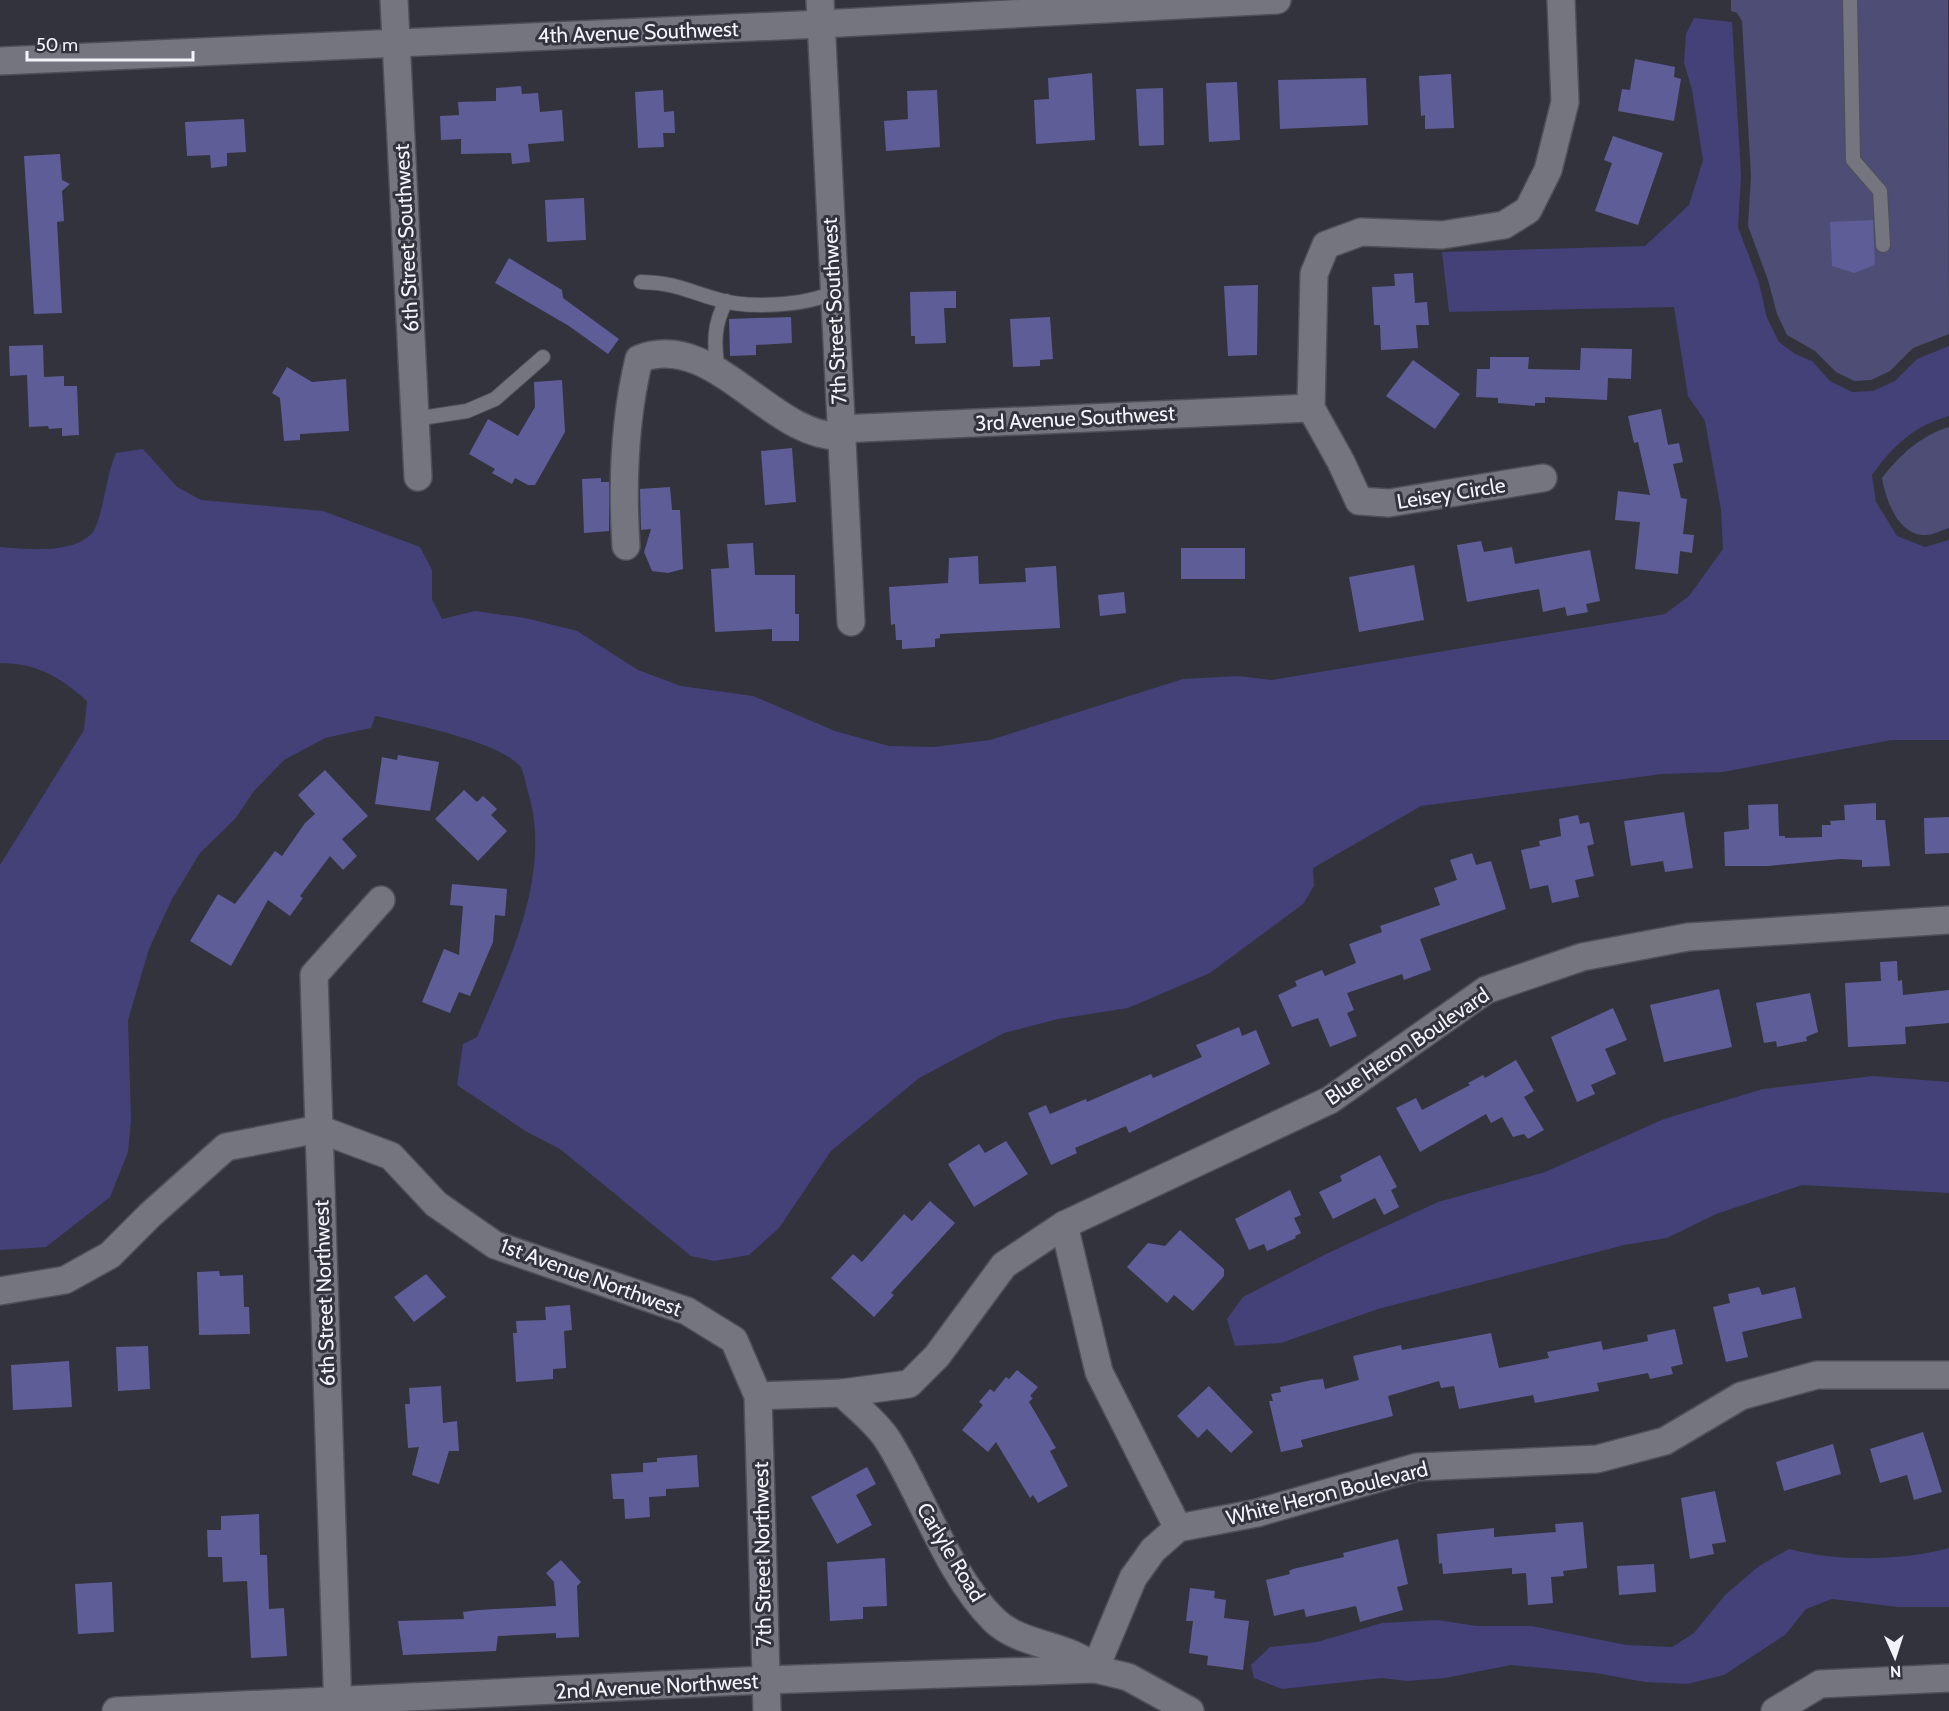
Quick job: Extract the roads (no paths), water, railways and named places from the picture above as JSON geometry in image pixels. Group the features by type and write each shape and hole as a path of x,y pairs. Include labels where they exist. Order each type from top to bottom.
{"street":[{"name":"6th Street Southwest","path":"394,0 418,477"},
{"name":"4th Avenue Southwest","path":"0,61 396,42 820,12 1277,0"},
{"path":"1311,408 1314,274 1326,245 1361,232 1442,235 1504,225 1528,210 1548,170 1565,102 1561,0"},
{"name":"7th Street Southwest","path":"820,12 851,622"},
{"name":"3rd Avenue Southwest","path":"626,546 622,489 631,390 639,359 655,353 684,356 718,372 812,432 828,436 840,432 1311,408"},
{"name":"Leisey Circle","path":"1311,408 1341,462 1359,501 1389,503 1543,478"},
{"name":"6th Street Northwest","path":"337,1706 314,975 381,900"},
{"name":"Blue Heron Boulevard","path":"758,1396 842,1393 909,1384 937,1356 1004,1265 1064,1226 1330,1100 1486,990 1582,957 1688,937 1949,920"},
{"path":"0,1291 65,1280 110,1255 150,1215 226,1147 319,1130"},
{"name":"1st Avenue Northwest","path":"319,1130 391,1156 436,1204 495,1245 687,1311 734,1340 758,1396"},
{"path":"1064,1226 1099,1372 1178,1528"},
{"name":"White Heron Boulevard","path":"1095,1669 1133,1578 1154,1550 1178,1528 1203,1521 1257,1514 1417,1467 1597,1459 1665,1441 1741,1396 1817,1375 1949,1375"},
{"name":"Carlyle Road","path":"842,1393 886,1437 958,1570 995,1621 1035,1644 1082,1658 1095,1669"},
{"name":"7th Street Northwest","path":"758,1396 767,1711"},
{"name":"2nd Avenue Northwest","path":"116,1711 337,1706 766,1680 1095,1669 1128,1677 1190,1711"},
{"path":"1775,1711 1820,1684 1949,1678"}],"lane":[{"path":"1850,0 1853,160 1880,191 1883,245"},
{"path":"641,282 669,283 726,302 803,302 819,299 834,292"},
{"path":"718,372 714,334 717,319 726,302"},
{"path":"415,419 467,411 495,399 543,357"}]}
